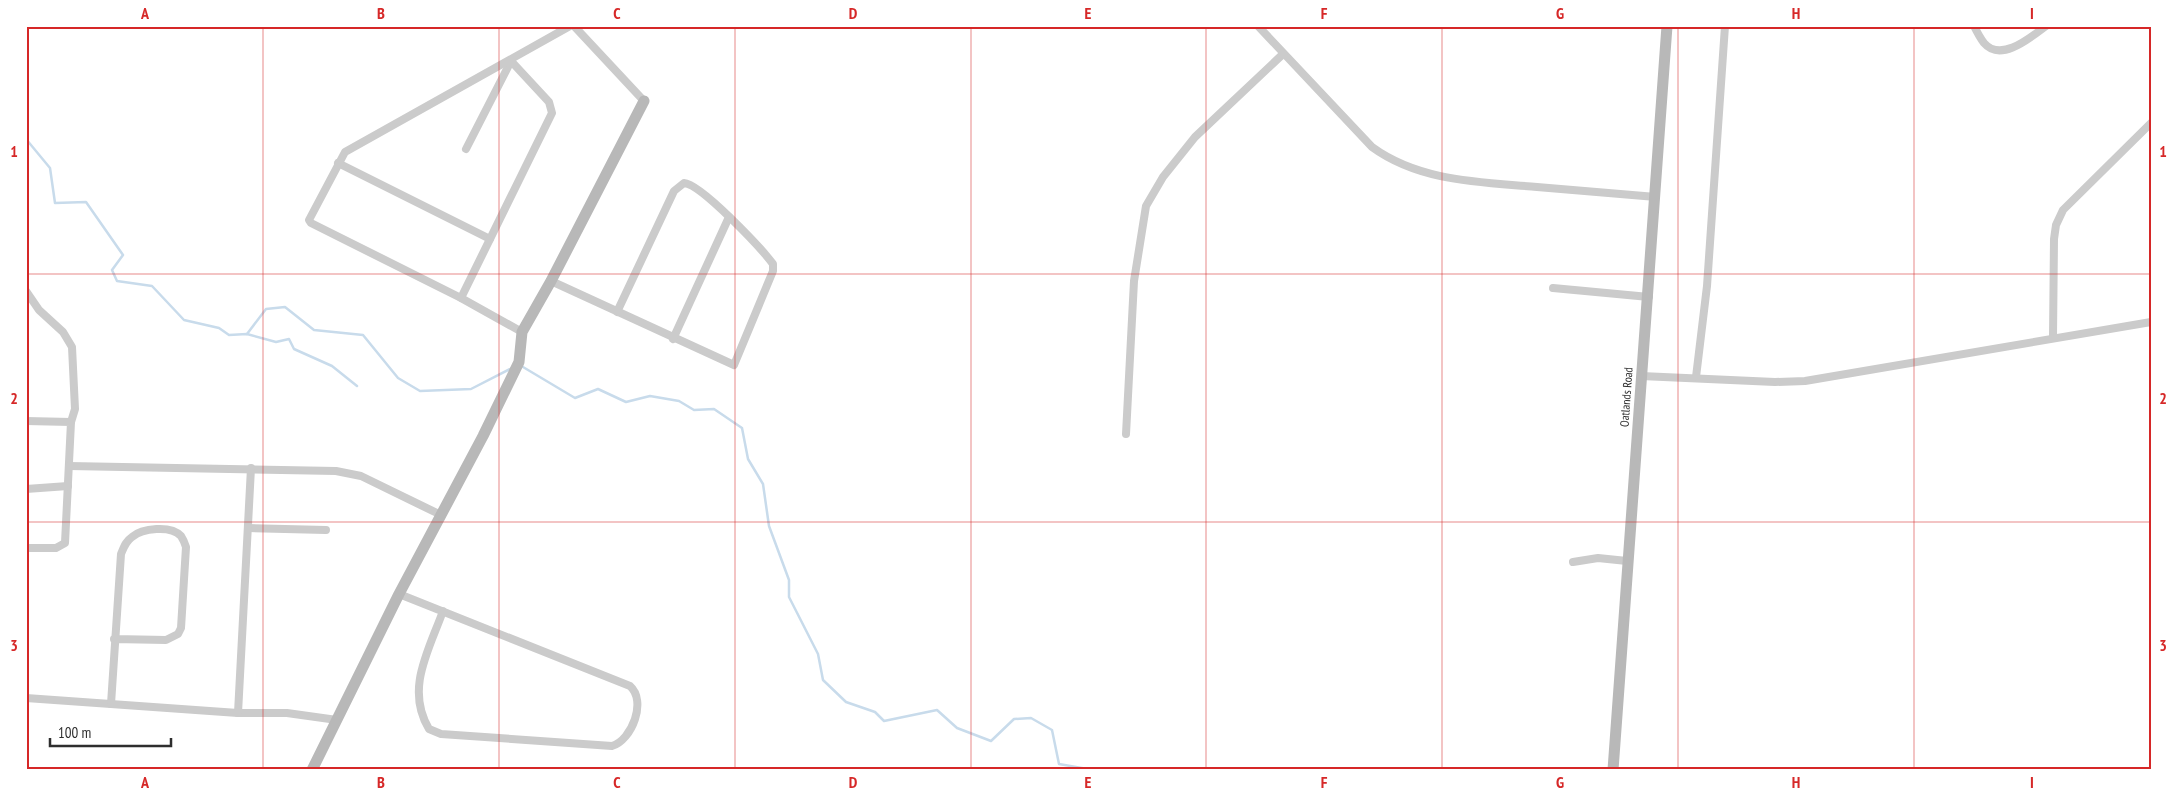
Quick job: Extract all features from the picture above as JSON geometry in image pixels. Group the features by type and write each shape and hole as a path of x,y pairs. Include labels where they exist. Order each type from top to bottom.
{"street":[{"path":"522,332 461,298 309,222 338,163 351,148 511,61 570,26"},
{"path":"312,770 399,594 483,436 519,362 522,332 552,281 644,100 574,26"},
{"path":"1258,26 1372,147 1385,157 1408,166 1462,181 1656,197"},
{"name":"Oatlands Road","path":"1613,770 1668,26"},
{"path":"1696,376 1707,286 1725,26"},
{"path":"1974,26 1984,44 1992,49 2002,50 2027,40 2046,26"},
{"path":"1126,434 1134,282 1146,206 1163,177 1194,137 1284,54"},
{"path":"466,149 511,61"},
{"path":"461,298 552,113 550,102 511,61"},
{"path":"2054,337 2054,239 2056,225 2063,210 2151,123"},
{"path":"338,163 490,240"},
{"path":"552,281 673,339 734,365 773,271 773,264 710,199 690,183 684,183 677,187 617,312"},
{"path":"673,339 729,217"},
{"path":"1554,288 1649,297"},
{"path":"26,291 39,310 63,332 72,347 75,410 71,422 66,543 56,548 26,548"},
{"path":"1641,376 1696,376 1775,382 1806,381 2054,337 2151,322"},
{"path":"26,421 71,422"},
{"path":"69,466 252,468 349,472 441,515"},
{"path":"238,713 252,468"},
{"path":"26,489 68,486"},
{"path":"248,528 326,530"},
{"path":"111,704 114,638 122,554 125,545 132,537 142,532 160,529 175,532 181,537 186,547 181,628 178,634 166,640 114,638"},
{"path":"1573,562 1598,558 1627,561"},
{"path":"399,594 443,611 630,686 636,691 638,702 629,730 622,740 612,746 440,734 429,729 418,696 418,682 443,611"},
{"path":"26,698 238,713 288,713 337,720"}],"waterway":[{"path":"26,139 50,168 55,203 86,202 123,255 112,270 117,281 152,286 184,320 219,328 229,335 247,334 276,342 289,339 294,349 332,366 357,386"},
{"path":"247,334 266,309 285,307 314,330 363,335 398,378 420,391 471,389 512,368"},
{"path":"523,367 575,398 598,389 626,402 650,396 679,401 694,410 714,409 742,428 748,459 763,484 769,526 789,580 789,597 818,654 823,680 846,702 875,712 884,721 937,710 957,728 991,741 1014,719 1031,718 1052,730 1059,764 1093,770"}]}
